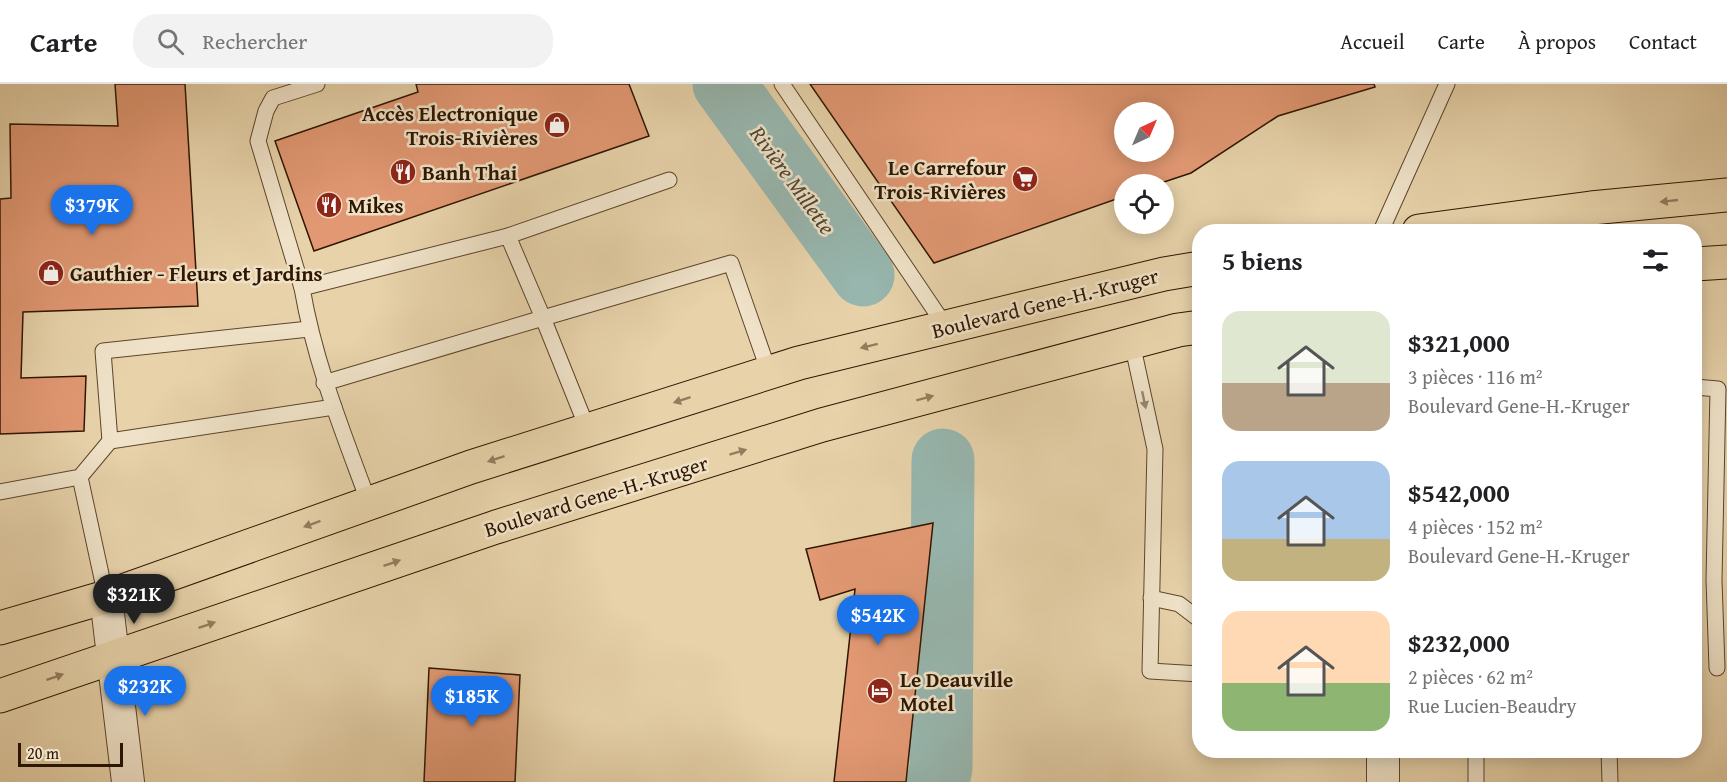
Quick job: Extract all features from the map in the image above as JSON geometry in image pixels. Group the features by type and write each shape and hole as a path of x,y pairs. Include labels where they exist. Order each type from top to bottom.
{"main road":[{"path":"1471,224 1591,208 1727,195"},
{"path":"1702,264 1727,262"},
{"name":"Boulevard Gene-H.-Kruger","path":"0,628 106,597 471,467 769,372 1164,274 1192,269"},
{"name":"Boulevard Gene-H.-Kruger","path":"0,696 496,527 822,425 1192,328"}],"street":[{"path":"106,597 128,782"},
{"path":"1383,758 1383,782"}],"lane":[{"path":"317,84 273,98 266,111 258,141 302,288 309,329 324,383 369,503"},
{"path":"782,84 946,327"},
{"path":"1384,224 1447,84"},
{"path":"302,288 508,236 669,180"},
{"path":"508,236 588,430"},
{"path":"324,383 731,263 769,372"},
{"path":"110,441 103,351 309,329"},
{"path":"1132,342 1155,449 1150,671 1192,674"},
{"path":"1702,387 1718,388 1721,559 1717,668"},
{"path":"0,492 80,477 110,441 334,408"},
{"path":"80,477 106,597"},
{"path":"1151,598 1179,604 1192,614"},
{"path":"1476,758 1476,782"},
{"path":"1609,758 1610,782"}],"building":[{"path":"115,84 185,84 198,306 23,312 21,378 86,376 84,431 0,434 0,199 11,198 10,124 118,126"},
{"path":"416,84 629,84 649,136 314,251 275,141 418,92"},
{"name":"Le Carrefour Trois-Rivières","path":"810,84 1374,84 1375,87 1278,116 1191,173 1174,179 1174,174 1114,174 1114,200 934,263"},
{"name":"Le Deauville Motel","path":"933,523 906,782 834,782 855,589 820,600 806,549"},
{"path":"429,668 520,675 515,782 424,782"}],"waterway":[{"name":"Rivière Millette","path":"724,84 863,275"},
{"name":"Rivière Millette","path":"938,782 941,768 943,460"}],"place":[{"name":"Accès Electronique Trois-Rivières","path":"557,125"},
{"name":"Banh Thai","path":"403,172"},
{"name":"Le Carrefour Trois-Rivières","path":"1025,179"},
{"name":"Mikes","path":"329,205"},
{"name":"Gauthier - Fleurs et Jardins","path":"51,273"},
{"name":"Le Deauville Motel","path":"880,691"}]}
